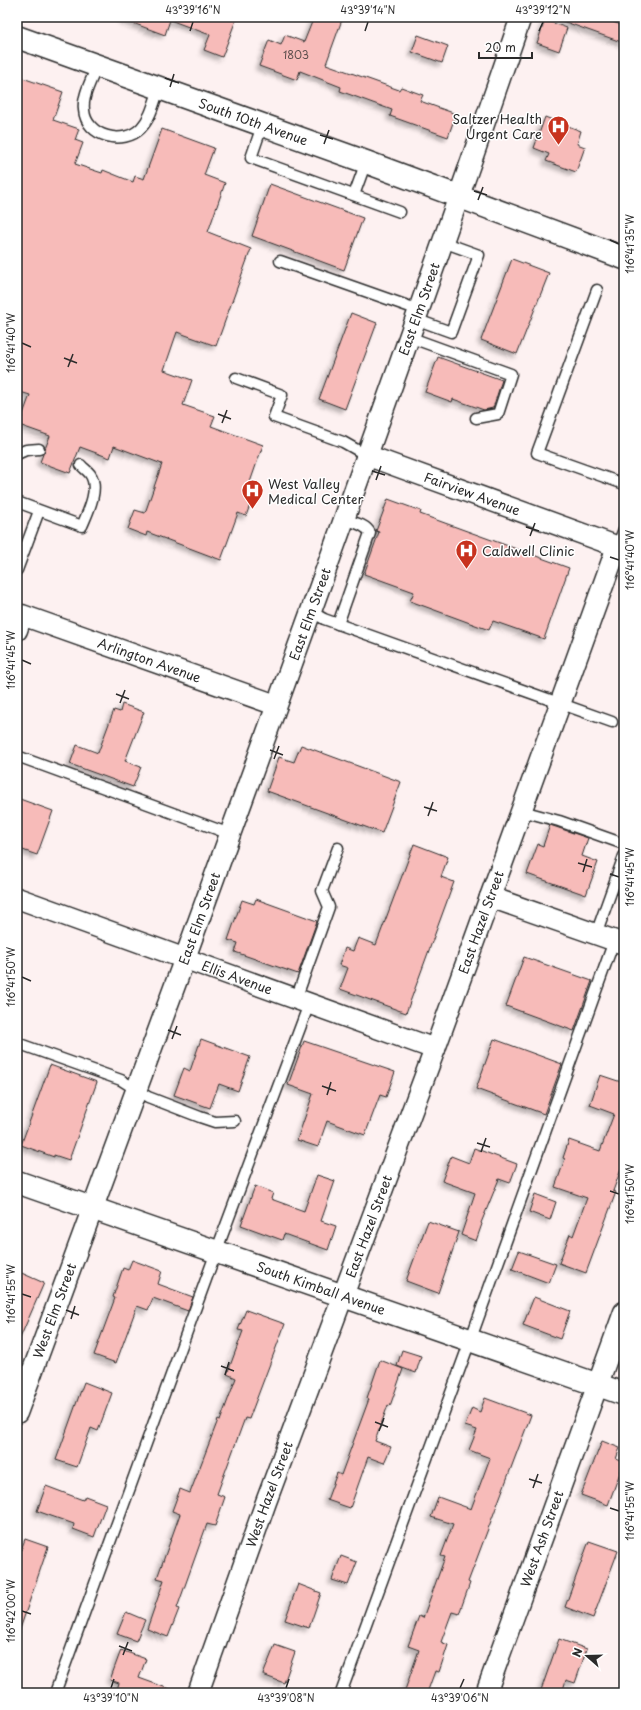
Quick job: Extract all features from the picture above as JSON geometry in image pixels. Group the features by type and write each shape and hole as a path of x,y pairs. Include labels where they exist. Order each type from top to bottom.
{"street":[{"name":"East Elm Street","path":"91,1208 185,959 443,242 521,17"},
{"name":"South 10th Avenue","path":"17,37 366,162 624,258"},
{"name":"Fairview Avenue","path":"366,455 622,542"},
{"name":"East Hazel Street","path":"343,1297 435,1050 561,703 622,542"},
{"name":"Arlington Avenue","path":"19,618 276,705"},
{"path":"490,897 611,940"},
{"name":"Ellis Avenue","path":"17,898 435,1050"},
{"name":"South Kimball Avenue","path":"17,1182 624,1394"},
{"name":"West Elm Street","path":"17,1413 91,1208"},
{"name":"West Hazel Street","path":"198,1693 343,1297"},
{"name":"West Ash Street","path":"486,1693 624,1312"}],"lane":[{"path":"97,66 85,100 84,111 88,122 104,135 117,138 130,136 140,129 148,120 159,89"},
{"path":"262,126 251,158 400,212"},
{"path":"354,195 366,162"},
{"path":"414,322 452,332 479,255 443,242"},
{"path":"280,261 414,322 511,374 498,414 476,418"},
{"path":"597,290 537,453 624,484"},
{"path":"236,378 282,395 274,417 343,442 366,455"},
{"path":"17,454 26,450 39,449"},
{"path":"17,502 82,526 92,501 94,487 91,475 81,465"},
{"path":"17,570 39,510"},
{"path":"338,624 370,533 368,529 363,526 343,519"},
{"path":"310,611 338,624 612,722"},
{"path":"17,756 230,834"},
{"path":"522,811 559,821 624,844"},
{"path":"55,1693 216,1252 302,1001 329,907 322,891 338,848"},
{"path":"341,1693 470,1341 611,940 624,856"},
{"path":"17,1043 121,1080 148,1097 200,1117 215,1122 235,1121"}],"building":[{"path":"122,17 237,17 222,57 204,50 210,35 170,20 165,35 122,19"},
{"path":"314,17 343,17 326,64 399,90 401,87 423,95 420,101 456,114 448,137 390,116 392,110 340,91 341,87 300,71 297,80 259,66 269,40 281,45 285,35 304,42"},
{"path":"558,17 614,17 613,22 624,26 624,43 557,19"},
{"path":"545,20 567,28 559,51 537,43"},
{"path":"418,35 448,46 442,63 412,52"},
{"name":"West Valley Medical Center","path":"17,76 63,92 53,120 79,129 75,140 83,143 75,164 102,173 103,170 133,182 135,176 144,179 162,129 214,148 204,175 225,183 208,232 251,249 216,346 177,332 164,370 192,380 183,405 215,416 211,426 263,445 248,488 255,491 246,516 238,513 221,560 147,532 146,536 128,529 135,510 145,513 162,464 114,446 110,458 80,447 70,473 40,462 50,436 19,425 30,395 17,391"},
{"name":"Saltzer Health Urgent Care","path":"545,117 581,131 577,144 585,147 576,172 546,161 549,154 534,148"},
{"path":"270,184 363,218 344,270 252,236"},
{"path":"512,259 549,273 517,354 481,340"},
{"path":"351,313 377,323 345,409 319,399"},
{"path":"438,357 502,380 493,408 484,410 453,399 452,402 425,392"},
{"name":"Caldwell Clinic","path":"388,499 421,511 420,514 569,568 544,639 493,621 489,630 410,601 414,592 364,574 379,532 376,531"},
{"path":"122,704 144,712 125,761 141,767 133,787 70,764 77,745 98,753 114,710 120,712"},
{"path":"301,745 401,782 382,833 267,791 279,757 294,762"},
{"path":"17,798 53,811 37,855 17,848"},
{"path":"550,825 588,838 582,856 598,862 586,895 527,874 538,844 543,846"},
{"path":"414,844 448,857 441,877 454,882 406,1013 340,989 348,968 339,965 345,948 353,951 358,938 376,945"},
{"path":"256,899 317,921 298,974 235,952 238,943 228,940 242,900 254,904"},
{"path":"524,957 592,981 574,1031 506,1006"},
{"path":"201,1039 250,1057 238,1091 219,1084 210,1108 174,1095 184,1068 190,1071"},
{"path":"494,1039 562,1064 544,1114 476,1089"},
{"path":"304,1041 395,1072 386,1097 380,1095 365,1135 327,1121 318,1147 297,1140 313,1094 288,1085"},
{"path":"50,1065 97,1082 69,1160 54,1155 54,1157 21,1145"},
{"path":"600,1075 624,1083 624,1161 613,1191 616,1192 586,1273 559,1263 570,1234 573,1236 587,1198 555,1187 565,1159 563,1158 569,1140 600,1151 614,1114 590,1105"},
{"path":"474,1148 517,1164 510,1183 499,1179 481,1223 482,1224 476,1241 461,1235 475,1193 442,1181 451,1156 469,1163"},
{"path":"317,1175 335,1181 321,1221 336,1226 328,1250 284,1234 282,1240 241,1225 255,1186 273,1193 271,1199 304,1211"},
{"path":"535,1194 556,1202 550,1220 529,1212"},
{"path":"428,1221 459,1232 438,1293 406,1281"},
{"path":"519,1251 556,1264 549,1283 512,1269"},
{"path":"132,1260 162,1271 158,1284 193,1297 188,1311 153,1298 148,1310 137,1306 116,1363 94,1355 115,1298 113,1297 123,1268 128,1270"},
{"path":"17,1271 44,1283 17,1345"},
{"path":"534,1297 570,1311 560,1339 523,1325"},
{"path":"246,1310 285,1324 249,1419 245,1418 217,1494 225,1497 215,1526 207,1524 177,1608 179,1609 168,1637 147,1629 164,1580 157,1578 180,1514 172,1511 180,1489 190,1493 236,1378 227,1374 243,1331 238,1330"},
{"path":"402,1350 421,1356 416,1373 397,1366"},
{"path":"380,1360 403,1369 390,1406 388,1405 375,1441 391,1447 384,1463 368,1457 350,1508 327,1500 337,1473 341,1475 369,1399 367,1398"},
{"path":"84,1382 112,1393 98,1431 91,1428 77,1467 56,1460"},
{"path":"485,1398 531,1415 468,1582 470,1583 459,1614 452,1612 441,1642 448,1645 439,1672 435,1671 427,1693 404,1693 419,1650 408,1646 419,1616 423,1618 445,1557 441,1556 453,1524 431,1517 438,1497 471,1509 490,1458 469,1450 477,1430 465,1426 472,1408 480,1412"},
{"path":"602,1441 620,1448 616,1459 624,1462 608,1505 581,1495"},
{"path":"46,1486 83,1500 85,1496 106,1504 94,1537 73,1529 74,1524 37,1511"},
{"path":"25,1539 48,1547 19,1632 17,1632 17,1561"},
{"path":"589,1541 618,1551 593,1618 565,1607"},
{"path":"341,1556 357,1562 348,1585 332,1580"},
{"path":"298,1584 321,1593 309,1628 285,1620"},
{"path":"126,1612 145,1620 136,1641 117,1634"},
{"path":"559,1639 587,1649 575,1683 566,1680 562,1693 540,1693"},
{"path":"275,1645 295,1652 284,1683 263,1675"},
{"path":"121,1650 146,1659 139,1678 175,1691 175,1693 116,1693 119,1683 110,1680"}],"place":[{"name":"Saltzer Health Urgent Care","path":"558,146"},
{"name":"West Valley Medical Center","path":"252,510"},
{"name":"Caldwell Clinic","path":"467,570"}]}
